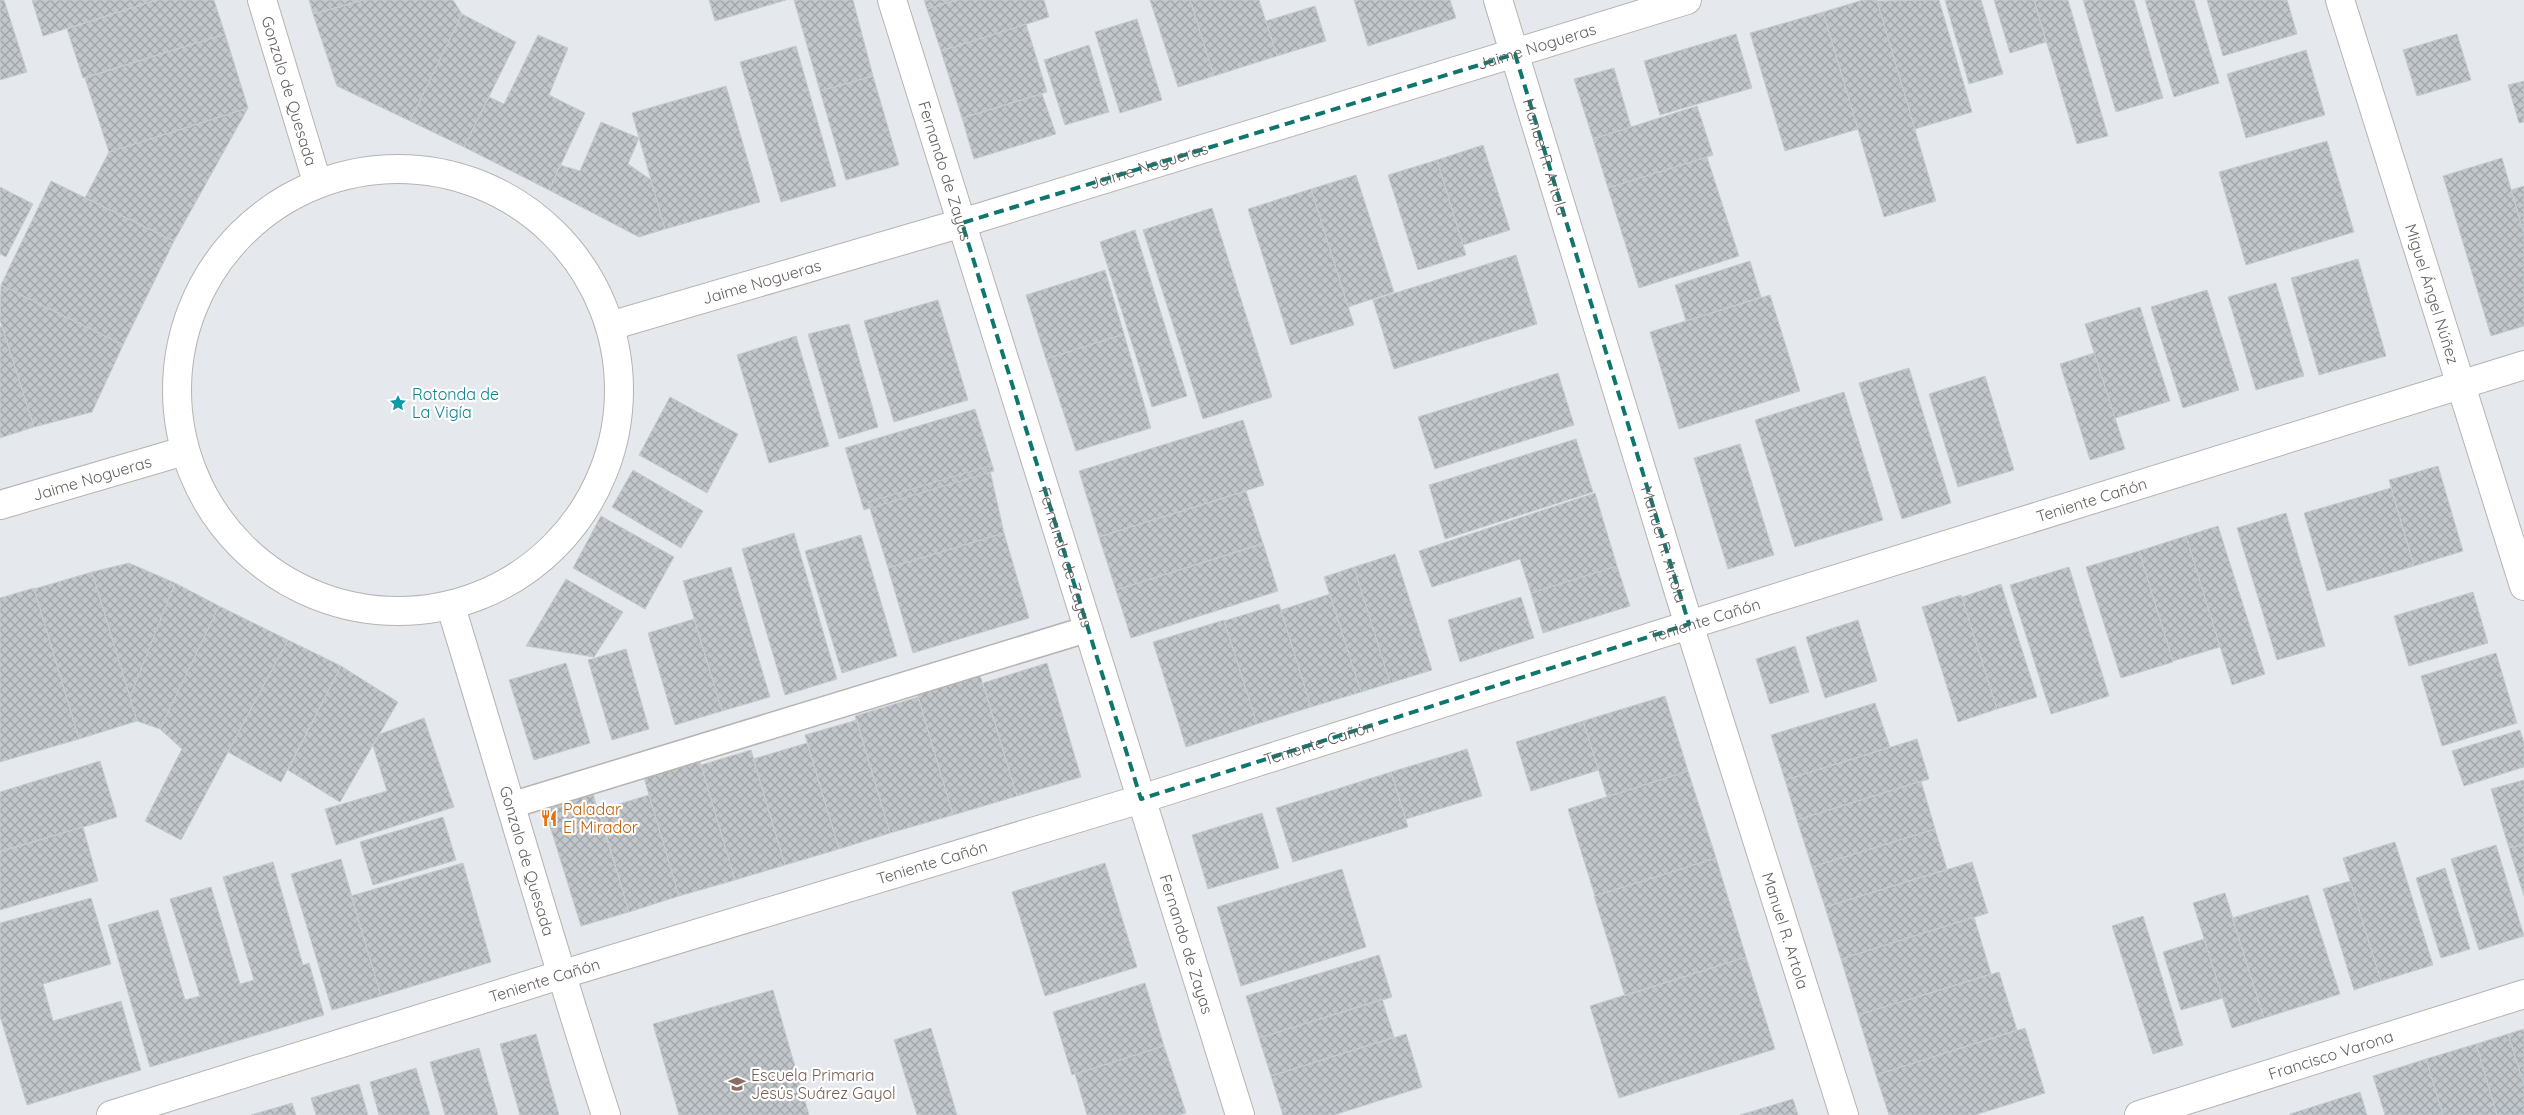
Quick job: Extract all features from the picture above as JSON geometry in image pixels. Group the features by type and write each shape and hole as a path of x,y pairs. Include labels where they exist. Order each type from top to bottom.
{"street":[{"name":"Gonzalo de Quesada","path":"262,0 317,182"},
{"name":"Fernando de Zayas","path":"892,0 1240,1115"},
{"name":"Manuel R. Artola","path":"1498,0 1689,624 1844,1115"},
{"name":"Jaime Nogueras","path":"610,326 962,223 1686,0"},
{"name":"Miguel Ángel Núñez","path":"2340,0 2524,586"},
{"path":"388,167 460,176 526,208 578,260 610,326 620,399 606,471 568,534 512,582 451,607 378,613 313,596 257,561 212,512 184,451 176,386 187,321 195,304 216,263 260,215 317,182 388,167"},
{"name":"Teniente Cañón","path":"111,1115 560,975 1141,799 1689,624 2524,365"},
{"name":"Jaime Nogueras","path":"0,505 184,451"},
{"name":"Gonzalo de Quesada","path":"451,607 512,805 560,975 606,1115"},
{"name":"Francisco Varona","path":"2139,1115 2524,994"}],"lane":[{"path":"512,805 1088,629"}],"highlighted area":[{"path":"1515,54 1689,624 1141,799 962,223"}],"building":[{"path":"0,0 4,0 27,72 0,80"},
{"path":"32,0 156,0 43,36"},
{"path":"156,0 214,0 225,34 83,78 67,29"},
{"path":"309,0 361,0 361,1 313,14"},
{"path":"363,0 453,0 462,14 410,121 337,86 313,14"},
{"path":"709,0 786,0 715,21"},
{"path":"794,0 853,0 873,76 820,91"},
{"path":"924,0 956,0 927,9"},
{"path":"956,0 1044,0 1049,17 941,51 927,9"},
{"path":"1150,0 1190,0 1214,76 1178,87"},
{"path":"1190,0 1259,0 1277,56 1214,76"},
{"path":"1354,0 1450,0 1456,18 1368,46"},
{"path":"1863,0 1877,0 1936,201 1884,217 1823,12"},
{"path":"1939,0 1972,112 1915,129 1877,1"},
{"path":"1945,0 1981,0 2003,74 1969,84"},
{"path":"1994,0 2034,0 2046,42 2010,53"},
{"path":"2034,0 2068,0 2108,136 2077,144"},
{"path":"2083,0 2134,0 2163,98 2116,112"},
{"path":"2145,0 2194,0 2219,83 2174,97"},
{"path":"2207,0 2287,0 2297,34 2223,56"},
{"path":"1315,6 1326,41 1277,56 1266,21"},
{"path":"1823,12 1858,129 1785,151 1750,33"},
{"path":"462,14 516,42 464,147 410,121"},
{"path":"1137,19 1162,100 1120,113 1095,32"},
{"path":"1026,24 1047,92 962,118 941,51"},
{"path":"225,34 248,108 109,152 85,78"},
{"path":"1736,34 1752,88 1660,115 1644,61"},
{"path":"2457,34 2471,80 2417,96 2403,50"},
{"path":"538,35 568,48 549,95 585,113 549,190 464,147 489,97 504,104"},
{"path":"1089,45 1109,112 1065,125 1044,60"},
{"path":"796,46 836,186 781,202 740,62"},
{"path":"2306,50 2325,115 2246,138 2227,74"},
{"path":"1614,68 1631,127 1593,139 1574,79"},
{"path":"873,76 899,165 846,180 820,91"},
{"path":"2524,81 2524,122 2519,123 2508,85"},
{"path":"726,86 760,202 665,229 632,113"},
{"path":"1042,94 1056,134 974,159 962,118"},
{"path":"1697,106 1713,155 1608,188 1593,139"},
{"path":"248,108 174,241 85,198 109,152"},
{"path":"601,122 639,138 628,164 651,180 665,229 639,237 549,190 560,165 580,171"},
{"path":"2327,141 2354,232 2246,265 2219,172"},
{"path":"1483,145 1510,230 1463,245 1437,160"},
{"path":"1707,157 1739,256 1639,288 1608,188"},
{"path":"2502,158 2524,234 2524,326 2491,336 2443,176"},
{"path":"1437,160 1466,255 1418,270 1388,175"},
{"path":"1356,175 1394,292 1348,307 1311,189"},
{"path":"51,181 174,241 123,345 1,285"},
{"path":"2524,186 2524,234 2511,190"},
{"path":"0,187 33,204 6,257 0,254"},
{"path":"1311,189 1354,325 1291,345 1248,209"},
{"path":"1212,208 1272,397 1203,419 1143,230"},
{"path":"1135,230 1187,396 1152,407 1100,242"},
{"path":"1516,255 1537,324 1394,369 1373,300"},
{"path":"2358,259 2386,356 2319,375 2291,278"},
{"path":"1750,261 1761,297 1686,321 1675,285"},
{"path":"1105,270 1124,334 1046,359 1026,295"},
{"path":"2276,283 2304,376 2256,390 2228,297"},
{"path":"1,285 123,345 92,412 34,427 0,320"},
{"path":"2207,290 2239,390 2183,408 2151,307"},
{"path":"1770,295 1800,391 1679,429 1650,332"},
{"path":"938,300 968,400 894,422 864,321"},
{"path":"2140,307 2170,401 2115,418 2085,324"},
{"path":"849,324 878,427 839,439 808,334"},
{"path":"2,326 34,427 0,438 0,327"},
{"path":"1124,334 1151,428 1076,451 1046,359"},
{"path":"796,336 829,446 769,463 737,355"},
{"path":"2094,353 2125,449 2090,460 2060,364"},
{"path":"1909,368 1951,503 1902,519 1859,383"},
{"path":"1558,373 1574,425 1435,469 1418,417"},
{"path":"1985,376 2014,470 1958,487 1929,394"},
{"path":"1844,392 1883,520 1795,547 1755,420"},
{"path":"670,397 738,434 707,493 639,455"},
{"path":"975,409 994,471 864,510 845,448"},
{"path":"1243,420 1264,485 1099,537 1079,471"},
{"path":"1576,439 1593,492 1445,539 1429,485"},
{"path":"1740,444 1774,555 1728,569 1694,458"},
{"path":"989,466 1004,533 888,568 868,502"},
{"path":"2438,466 2463,551 2414,566 2389,480"},
{"path":"633,470 703,511 681,548 612,507"},
{"path":"2391,488 2414,566 2327,591 2304,513"},
{"path":"1246,491 1263,544 1116,590 1099,537"},
{"path":"1595,493 1617,566 1531,593 1520,559 1432,587 1419,551"},
{"path":"2286,513 2325,646 2277,660 2237,528"},
{"path":"601,516 674,557 645,609 573,568"},
{"path":"2218,526 2265,674 2232,685 2186,536"},
{"path":"794,533 837,679 785,695 742,549"},
{"path":"1004,533 1029,618 913,653 888,568"},
{"path":"861,535 897,656 842,673 805,551"},
{"path":"2186,536 2220,647 2173,661 2139,551"},
{"path":"1263,543 1278,591 1131,638 1116,590"},
{"path":"2139,551 2173,662 2121,678 2086,567"},
{"path":"1395,554 1432,670 1390,683 1354,567"},
{"path":"129,563 175,583 130,697 92,572"},
{"path":"1617,566 1630,606 1543,633 1531,593"},
{"path":"731,567 770,697 722,711 683,581"},
{"path":"1354,567 1390,683 1361,692 1324,577"},
{"path":"2069,567 2109,696 2051,714 2010,585"},
{"path":"92,572 137,721 79,739 34,589"},
{"path":"566,579 623,612 594,657 526,646"},
{"path":"175,583 219,606 160,729 137,721 130,697"},
{"path":"2001,584 2037,697 1997,709 1962,597"},
{"path":"34,588 79,739 0,762 0,598"},
{"path":"2473,592 2488,643 2409,666 2394,616"},
{"path":"1330,594 1361,692 1311,707 1281,610"},
{"path":"1961,595 1997,709 1958,722 1922,607"},
{"path":"1521,597 1534,638 1460,662 1448,620"},
{"path":"1279,604 1311,707 1257,724 1224,621"},
{"path":"219,606 288,640 181,840 145,821 182,749 160,729"},
{"path":"694,619 722,711 675,725 648,633"},
{"path":"1224,620 1257,724 1186,747 1153,642"},
{"path":"1858,620 1877,681 1825,698 1806,637"},
{"path":"288,640 341,666 281,782 228,752"},
{"path":"1795,646 1809,692 1770,704 1756,659"},
{"path":"626,649 649,729 612,740 588,660"},
{"path":"2496,653 2517,723 2442,746 2421,676"},
{"path":"566,663 590,743 534,760 509,680"},
{"path":"1047,663 1081,777 1017,796 983,683"},
{"path":"341,666 398,702 340,802 288,770"},
{"path":"980,675 1017,796 953,815 917,693"},
{"path":"1665,696 1688,771 1607,797 1583,721"},
{"path":"918,697 953,815 890,833 855,716"},
{"path":"1875,703 1890,747 1785,780 1771,735"},
{"path":"424,718 454,807 336,845 325,809 387,791 373,746 380,734"},
{"path":"857,720 890,833 839,849 805,735"},
{"path":"1583,721 1599,770 1531,791 1516,742"},
{"path":"2520,730 2524,742 2524,767 2464,786 2452,751"},
{"path":"1917,739 1929,779 1797,820 1785,780"},
{"path":"807,743 839,849 785,865 753,759"},
{"path":"1467,749 1482,796 1406,819 1391,772"},
{"path":"751,750 785,865 735,880 701,765"},
{"path":"100,761 117,817 0,852 0,792"},
{"path":"700,762 735,880 679,896 644,778"},
{"path":"1688,771 1716,858 1595,896 1568,809"},
{"path":"1391,772 1408,827 1293,862 1276,808"},
{"path":"2524,780 2524,844 2509,848 2491,789"},
{"path":"1921,781 1935,829 1812,867 1797,820"},
{"path":"593,794 629,912 581,926 545,810"},
{"path":"649,795 679,896 629,912 599,810"},
{"path":"1262,813 1279,868 1208,889 1192,835"},
{"path":"443,817 456,860 373,885 360,842"},
{"path":"83,827 98,881 0,910 0,851"},
{"path":"1935,829 1947,869 1825,907 1812,867"},
{"path":"2395,842 2433,965 2381,981 2343,858"},
{"path":"2524,844 2524,896 2509,848"},
{"path":"2496,845 2524,936 2479,950 2451,859"},
{"path":"1716,858 1746,957 1625,996 1594,896"},
{"path":"341,859 381,996 332,1010 291,874"},
{"path":"273,862 303,965 309,963 324,1015 150,1067 108,925 158,910 185,1000 200,996 170,899 211,887 240,984 254,980 223,877"},
{"path":"1972,862 1988,913 1841,959 1825,907"},
{"path":"463,863 491,962 381,996 351,896"},
{"path":"1105,863 1137,967 1045,996 1012,892"},
{"path":"2445,868 2470,949 2441,958 2416,878"},
{"path":"1342,869 1366,947 1241,986 1217,907"},
{"path":"2350,881 2381,981 2354,990 2323,889"},
{"path":"2225,893 2264,1018 2232,1028 2193,903"},
{"path":"2308,895 2340,994 2264,1018 2232,918"},
{"path":"91,898 111,964 43,984 53,1021 121,1001 141,1070 27,1105 0,1016 0,923"},
{"path":"2143,916 2183,1045 2153,1054 2112,926"},
{"path":"1974,917 1991,974 1858,1015 1841,959"},
{"path":"2204,939 2223,998 2181,1010 2163,952"},
{"path":"1379,955 1392,997 1259,1038 1246,996"},
{"path":"1746,957 1775,1049 1619,1098 1590,1006"},
{"path":"1999,972 2017,1030 1876,1075 1858,1015"},
{"path":"1145,983 1164,1046 1072,1075 1053,1012"},
{"path":"773,990 809,1115 679,1115 653,1024"},
{"path":"1382,999 1394,1037 1271,1076 1259,1038"},
{"path":"931,1028 957,1115 917,1115 894,1040"},
{"path":"2025,1028 2045,1093 1975,1115 1889,1115 1876,1075"},
{"path":"2524,1029 2524,1085 2508,1034"},
{"path":"536,1034 559,1115 520,1115 500,1044"},
{"path":"1406,1034 1422,1087 1334,1115 1283,1115 1271,1076"},
{"path":"2508,1034 2524,1085 2524,1115 2497,1115 2476,1044"},
{"path":"2476,1044 2497,1115 2443,1115 2426,1059"},
{"path":"1164,1046 1186,1113 1178,1115 1087,1115 1075,1074"},
{"path":"479,1048 498,1115 445,1115 430,1062"},
{"path":"2426,1059 2443,1115 2385,1115 2373,1076"},
{"path":"416,1068 430,1115 379,1115 370,1082"},
{"path":"359,1084 368,1115 316,1115 311,1098"},
{"path":"2360,1092 2367,1115 2290,1115 2290,1114"},
{"path":"1793,1099 1798,1115 1740,1115"},
{"path":"292,1103 296,1115 251,1115"}],"place":[{"name":"Rotonda de La Vigía","path":"398,403"},
{"name":"Paladar El Mirador","path":"549,818"},
{"name":"Escuela Primaria Jesús Suárez Gayol","path":"737,1084"}]}
